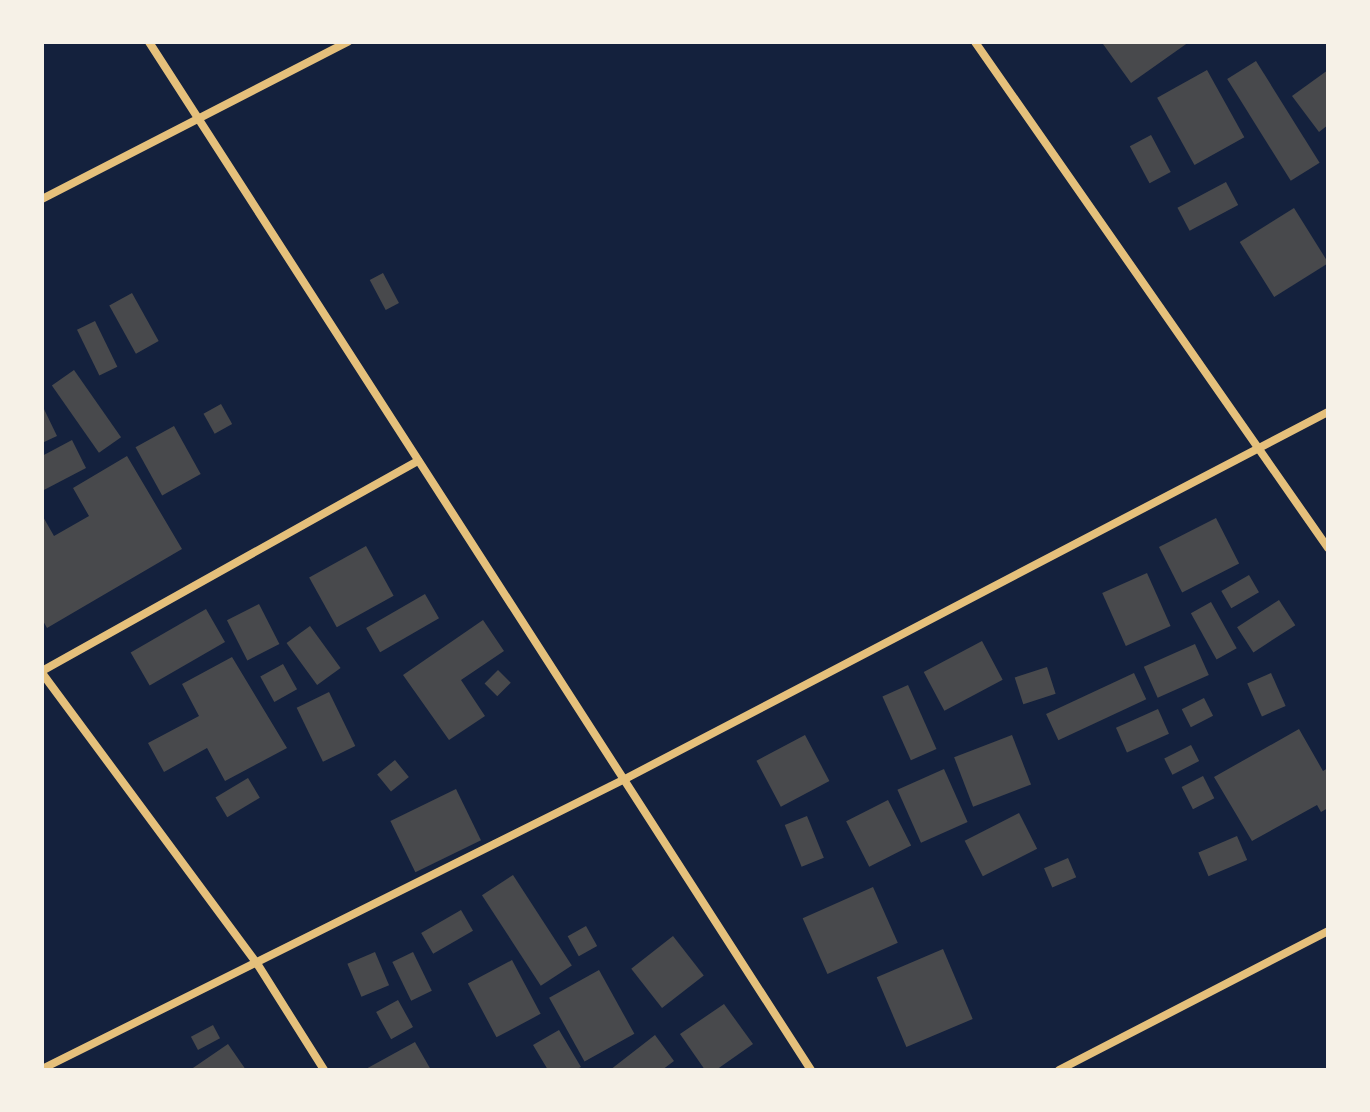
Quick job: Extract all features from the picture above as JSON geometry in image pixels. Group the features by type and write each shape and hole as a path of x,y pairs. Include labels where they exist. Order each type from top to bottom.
{"street":[{"path":"149,42 811,1070"},
{"path":"42,199 348,42"},
{"path":"975,42 1256,449 1328,548"},
{"path":"42,1069 258,965 625,779 1328,412"},
{"path":"324,1070 258,965 42,672 418,461"},
{"path":"1059,1070 1328,931"}],"building":[{"path":"1189,42 1131,83 1103,44"},
{"path":"1256,61 1320,163 1291,181 1227,79"},
{"path":"1207,70 1244,137 1194,165 1157,98"},
{"path":"1328,70 1328,125 1319,132 1292,96"},
{"path":"1151,135 1171,172 1150,183 1130,146"},
{"path":"1226,182 1238,205 1190,231 1177,208"},
{"path":"1294,208 1328,263 1274,297 1240,242"},
{"path":"383,273 399,303 386,310 370,280"},
{"path":"132,293 159,341 136,354 109,306"},
{"path":"95,321 117,367 99,376 77,330"},
{"path":"74,370 121,437 99,453 52,385"},
{"path":"221,404 232,424 215,434 204,414"},
{"path":"42,405 57,436 42,443"},
{"path":"174,426 201,474 162,495 136,447"},
{"path":"72,440 86,468 42,491 42,456"},
{"path":"127,456 182,549 47,628 42,619 42,515 54,536 89,516 73,488"},
{"path":"1216,518 1239,563 1182,592 1159,547"},
{"path":"366,546 394,596 337,627 309,578"},
{"path":"1147,573 1171,626 1126,646 1102,593"},
{"path":"1249,575 1259,592 1231,608 1221,591"},
{"path":"425,594 439,618 380,652 366,628"},
{"path":"1279,600 1295,625 1253,652 1237,627"},
{"path":"1211,602 1237,648 1217,660 1191,613"},
{"path":"259,604 279,644 247,660 227,620"},
{"path":"206,609 225,642 150,685 131,652"},
{"path":"483,620 504,651 461,680 485,716 449,740 403,675"},
{"path":"310,626 341,668 317,685 287,643"},
{"path":"982,641 1003,680 944,711 924,672"},
{"path":"1195,644 1209,675 1158,698 1144,667"},
{"path":"232,657 287,748 225,781 207,748 164,772 148,743 199,716 182,684"},
{"path":"283,664 297,689 274,702 260,677"},
{"path":"1047,667 1056,694 1023,704 1015,678"},
{"path":"498,670 511,683 497,696 485,683"},
{"path":"1134,673 1146,699 1058,740 1046,714"},
{"path":"1271,673 1286,706 1262,716 1247,684"},
{"path":"908,685 936,749 911,760 882,696"},
{"path":"329,692 355,746 323,762 297,708"},
{"path":"1204,698 1213,716 1191,727 1182,709"},
{"path":"1158,709 1169,734 1127,752 1116,728"},
{"path":"1299,729 1323,771 1328,768 1328,808 1321,812 1317,805 1252,841 1214,777"},
{"path":"805,735 829,781 781,807 756,761"},
{"path":"1012,735 1031,784 973,807 954,757"},
{"path":"1191,745 1199,761 1172,775 1164,759"},
{"path":"395,760 409,777 391,792 377,774"},
{"path":"944,769 968,822 921,843 897,790"},
{"path":"1203,776 1214,798 1193,809 1182,787"},
{"path":"248,778 260,798 227,817 215,798"},
{"path":"456,789 481,840 415,872 390,821"},
{"path":"888,800 911,845 869,867 846,821"},
{"path":"1019,813 1037,849 983,876 965,841"},
{"path":"807,816 824,858 802,867 785,825"},
{"path":"1237,836 1247,860 1208,876 1198,852"},
{"path":"1068,858 1076,877 1052,887 1044,868"},
{"path":"513,875 572,966 541,986 482,895"},
{"path":"873,887 898,943 827,974 803,918"},
{"path":"461,910 473,931 433,954 421,933"},
{"path":"586,926 597,946 579,956 568,936"},
{"path":"673,936 704,975 662,1008 631,969"},
{"path":"943,949 973,1019 906,1047 877,977"},
{"path":"375,952 389,985 361,997 347,964"},
{"path":"413,952 432,991 411,1001 392,962"},
{"path":"512,960 541,1014 496,1037 468,983"},
{"path":"599,970 634,1034 585,1061 549,998"},
{"path":"398,1000 413,1027 391,1039 376,1012"},
{"path":"724,1004 753,1044 716,1070 705,1070 680,1034"},
{"path":"213,1025 220,1038 198,1050 191,1037"},
{"path":"559,1030 581,1067 575,1070 548,1070 533,1045"},
{"path":"655,1035 674,1061 662,1070 610,1070"},
{"path":"415,1042 431,1070 364,1070"},
{"path":"228,1044 246,1070 190,1070"}]}
